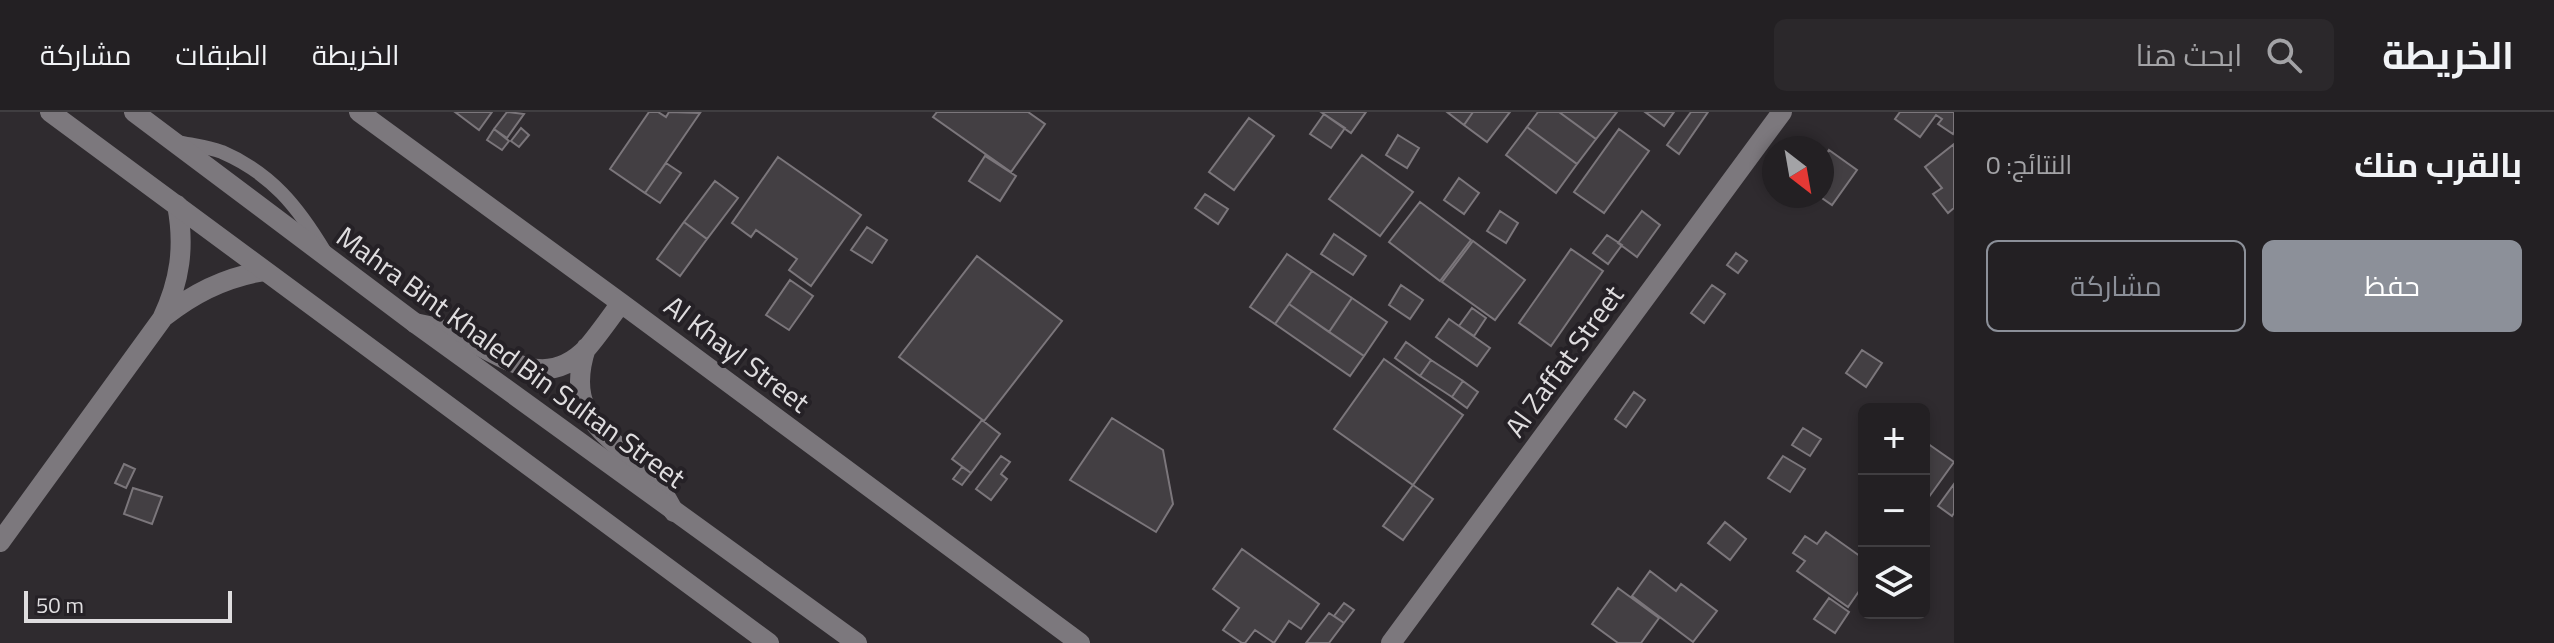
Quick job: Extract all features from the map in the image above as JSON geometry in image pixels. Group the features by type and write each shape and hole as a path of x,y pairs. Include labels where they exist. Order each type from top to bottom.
{"street":[{"path":"50,112 769,643"},
{"name":"Mahra Bint Khaled Bin Sultan Street","path":"134,112 415,323 857,643"},
{"name":"Al Khayl Street","path":"359,112 1080,643"},
{"name":"Al Zaffat Street","path":"1391,643 1782,112"},
{"path":"0,542 162,319 172,298 182,252 182,229 177,205"},
{"path":"162,319 210,286 264,271"},
{"path":"415,323 450,331 514,365 529,369 560,365 574,358 586,348 621,303"},
{"path":"586,348 579,378 585,409 602,434 658,485 674,512"}],"building":[{"path":"455,112 492,112 479,130"},
{"path":"507,112 524,114 507,138 494,129"},
{"path":"649,112 658,112 666,117 669,112 700,113 645,193 610,169"},
{"path":"937,112 1028,112 1045,124 1011,172 933,117"},
{"path":"1321,112 1366,112 1351,133"},
{"path":"1447,112 1473,112 1464,125"},
{"path":"1473,112 1510,112 1487,142 1464,125"},
{"path":"1538,112 1559,112 1596,139 1577,164 1527,127"},
{"path":"1559,112 1617,112 1596,139"},
{"path":"1645,112 1674,112 1664,126"},
{"path":"1691,112 1708,112 1679,154 1667,145"},
{"path":"1900,112 1954,112 1954,132 1938,124 1942,119 1936,115 1920,137 1895,119"},
{"path":"1324,114 1345,128 1331,148 1310,134"},
{"path":"1249,118 1274,136 1234,190 1209,172"},
{"path":"1527,127 1577,164 1556,193 1506,155"},
{"path":"521,128 529,135 519,147 511,141"},
{"path":"494,129 509,141 502,150 487,140"},
{"path":"1619,129 1649,151 1604,213 1574,192"},
{"path":"1398,135 1419,148 1407,168 1386,155"},
{"path":"1954,144 1954,208 1948,213 1933,194 1942,188 1925,167"},
{"path":"1834,154 1857,170 1834,202"},
{"path":"1362,155 1413,192 1380,236 1329,199"},
{"path":"985,156 1016,176 1000,201 969,181"},
{"path":"778,157 861,215 811,286 789,270 797,259 756,230 751,237 732,223"},
{"path":"666,163 681,173 660,203 645,193"},
{"path":"1459,178 1479,193 1464,214 1444,200"},
{"path":"715,181 738,198 707,239 684,222"},
{"path":"1205,194 1228,209 1218,224 1195,208"},
{"path":"1420,202 1471,240 1440,281 1389,242"},
{"path":"1500,211 1518,223 1506,243 1487,231"},
{"path":"1642,211 1660,225 1637,257 1618,243"},
{"path":"684,222 707,239 680,276 657,259"},
{"path":"867,227 887,240 872,263 851,250"},
{"path":"1334,234 1366,256 1353,275 1321,254"},
{"path":"1607,235 1622,245 1608,264 1593,253"},
{"path":"1473,241 1525,280 1495,320 1442,282"},
{"path":"1571,249 1603,271 1551,346 1519,323"},
{"path":"1736,253 1747,261 1738,273 1727,265"},
{"path":"1287,254 1312,271 1275,324 1250,307"},
{"path":"977,256 1062,321 984,421 899,357"},
{"path":"1312,271 1352,298 1329,332 1289,304"},
{"path":"790,280 813,296 789,330 766,315"},
{"path":"1401,285 1423,300 1410,319 1389,305"},
{"path":"1712,285 1725,294 1704,323 1691,313"},
{"path":"1352,298 1387,322 1364,356 1329,332"},
{"path":"1289,304 1364,356 1350,376 1275,324"},
{"path":"1472,308 1486,318 1474,336 1459,326"},
{"path":"1449,319 1490,348 1477,366 1436,337"},
{"path":"1406,342 1431,360 1420,376 1395,358"},
{"path":"1862,350 1882,363 1866,387 1846,373"},
{"path":"1384,359 1463,415 1413,485 1334,429"},
{"path":"1431,360 1463,381 1452,397 1420,376"},
{"path":"1463,381 1478,392 1467,408 1452,397"},
{"path":"1634,392 1645,400 1626,427 1615,419"},
{"path":"1112,418 1163,450 1173,504 1156,532 1070,480"},
{"path":"982,420 1000,434 971,473 952,459"},
{"path":"1803,428 1821,439 1810,456 1792,445"},
{"path":"1930,445 1954,462 1930,495"},
{"path":"1001,456 1010,462 1001,474 1007,479 991,500 976,489"},
{"path":"1783,456 1805,469 1790,492 1768,478"},
{"path":"124,464 135,469 126,488 115,483"},
{"path":"962,467 971,473 962,485 953,479"},
{"path":"1954,484 1954,513 1952,516 1938,506"},
{"path":"1413,485 1433,499 1403,540 1383,526"},
{"path":"133,488 162,497 152,524 124,514"},
{"path":"1725,522 1746,539 1730,560 1708,543"},
{"path":"1826,532 1858,555 1858,593 1848,607 1797,571 1805,561 1793,553 1805,536 1817,544"},
{"path":"1242,549 1319,604 1301,629 1289,621 1274,643 1255,630 1242,643 1223,630 1239,608 1213,589"},
{"path":"1650,571 1676,591 1681,584 1717,611 1693,642 1632,596"},
{"path":"1618,588 1659,618 1641,643 1618,643 1592,624"},
{"path":"1829,598 1849,612 1835,633 1814,619"},
{"path":"1344,603 1354,610 1344,623 1334,616"},
{"path":"1329,613 1344,623 1329,643 1306,643"}]}
